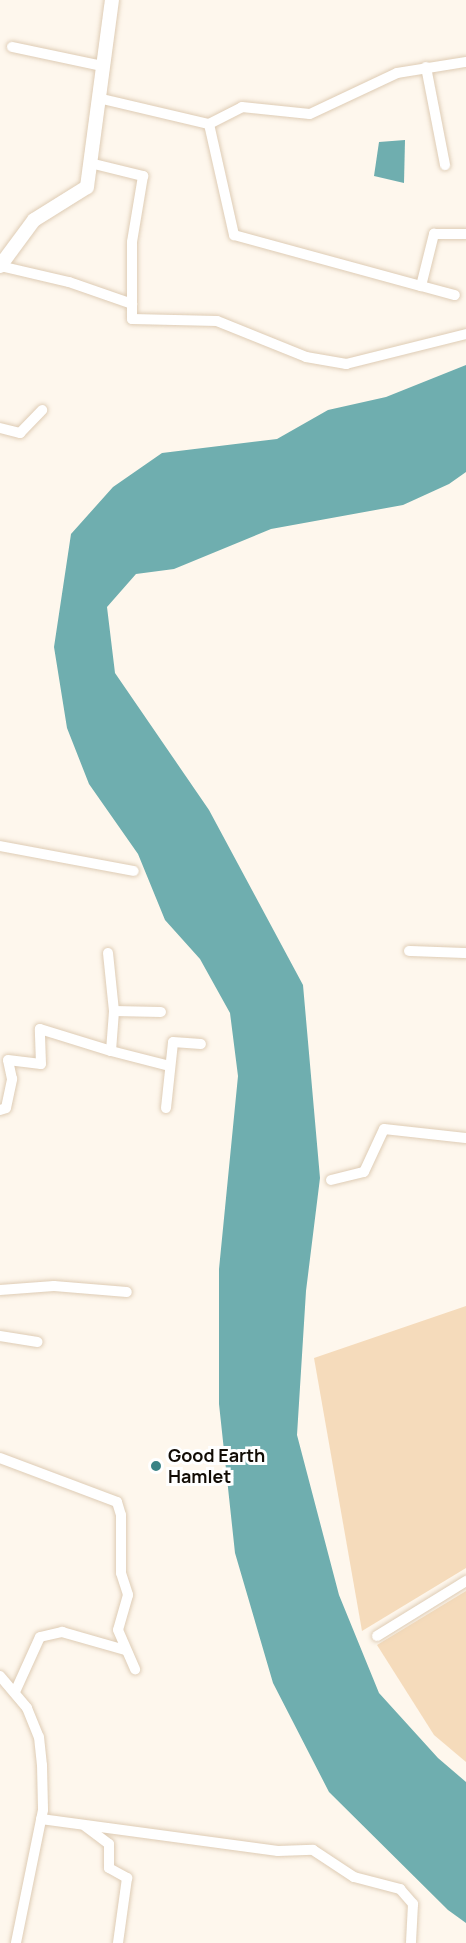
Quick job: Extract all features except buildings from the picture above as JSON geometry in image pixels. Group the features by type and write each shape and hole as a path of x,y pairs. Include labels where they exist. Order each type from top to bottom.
{"street":[{"path":"112,0 87,187 34,220 0,266 69,282 132,303"},
{"path":"12,47 102,66"},
{"path":"98,98 209,124 242,107 310,114 398,73 426,66 466,62"},
{"path":"426,66 445,165"},
{"path":"209,124 232,233 312,259 455,295"},
{"path":"90,163 143,176 133,226 132,319 217,321 296,353 336,363 376,359 466,334"},
{"path":"421,286 434,234 466,234"},
{"path":"0,428 20,433 42,410"},
{"path":"0,846 134,871"},
{"path":"409,951 466,953"},
{"path":"108,953 114,1011 111,1051"},
{"path":"114,1011 161,1012"},
{"path":"0,1110 6,1108 12,1079 8,1060 41,1064 40,1029 170,1066"},
{"path":"166,1108 173,1041 201,1044"},
{"path":"331,1180 364,1172 384,1129 466,1138"},
{"path":"0,1290 54,1286 127,1292"},
{"path":"0,1336 38,1342"},
{"path":"0,1458 117,1503 121,1515 120,1573 128,1595 118,1630 135,1669"},
{"path":"377,1636 466,1581"},
{"path":"15,1692 40,1637 62,1632 125,1650"},
{"path":"0,1676 27,1708 39,1737 41,1819 16,1943"},
{"path":"41,1819 278,1851 313,1850 354,1877 400,1889 413,1904 411,1943"},
{"path":"85,1826 109,1844 109,1868 127,1878 118,1943"}],"shaded area":[{"path":"466,1306 466,1568 362,1631 314,1358"},
{"path":"466,1591 466,1762 434,1735 377,1645"}],"water":[{"path":"405,140 404,183 374,176 379,142"},
{"path":"466,365 466,472 449,484 403,505 271,529 174,569 136,574 107,607 115,673 209,810 303,985 320,1178 306,1291 297,1435 339,1595 379,1693 438,1758 466,1782 466,1923 448,1910 329,1792 273,1683 235,1553 219,1404 219,1269 238,1076 230,1013 200,959 165,920 138,854 89,784 67,728 54,647 71,534 113,487 162,453 277,439 328,410 386,397"}],"place":[{"name":"Good Earth Hamlet","path":"156,1466"}]}
